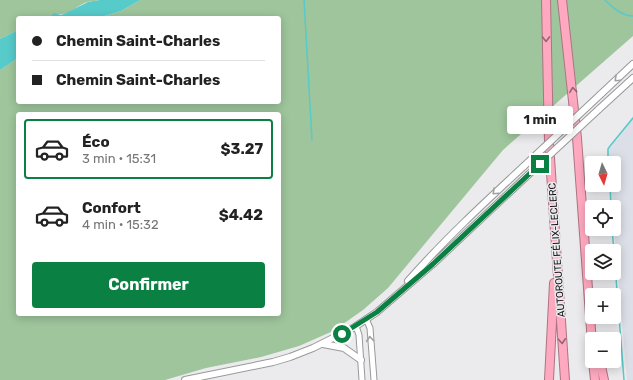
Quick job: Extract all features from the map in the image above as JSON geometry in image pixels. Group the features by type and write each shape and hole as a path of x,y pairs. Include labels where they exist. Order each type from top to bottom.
{"highway":[{"name":"AUTOROUTE FÉLIX-LECLERC","path":"546,0 548,130 565,380"},
{"path":"562,0 577,133 588,288"},
{"path":"549,380 555,246"},
{"path":"594,368 595,380"},
{"path":"601,368 604,380"}],"main road":[{"path":"400,291 427,259 461,225 633,64"},
{"path":"185,380 278,360 322,344 356,326 433,264 633,78"},
{"path":"322,344 344,348 361,360"}],"street":[{"path":"366,319 370,328 374,380"},
{"path":"356,326 359,335 362,380"}],"shaded area":[{"path":"633,116 633,380 627,380 621,310 621,288 619,288 618,280 621,280 621,244 615,244 615,236 621,236 621,200 611,200 611,192 621,192 621,156 607,156 607,150"}],"green space":[{"path":"0,0 100,0 84,3 69,12 54,16 16,16 16,31 0,39"},
{"path":"140,0 633,0 633,36 503,150 388,288 363,310 333,331 299,346 261,357 206,368 165,380 0,380 0,70 16,59 16,104 281,104 281,16 105,16 121,11"}],"water":[{"path":"100,0 140,0 121,11 105,16 51,16 54,13 61,15 88,2"},
{"path":"16,31 16,59 0,70 0,39"}],"waterway":[{"path":"304,0 312,140"},
{"path":"605,0 614,9 629,16 633,16"},
{"path":"608,156 608,149 633,118"},
{"path":"610,192 611,200"},
{"path":"613,236 613,244"},
{"path":"616,280 624,380"}],"route":[{"path":"342,334 377,312 433,264 540,164"}]}
